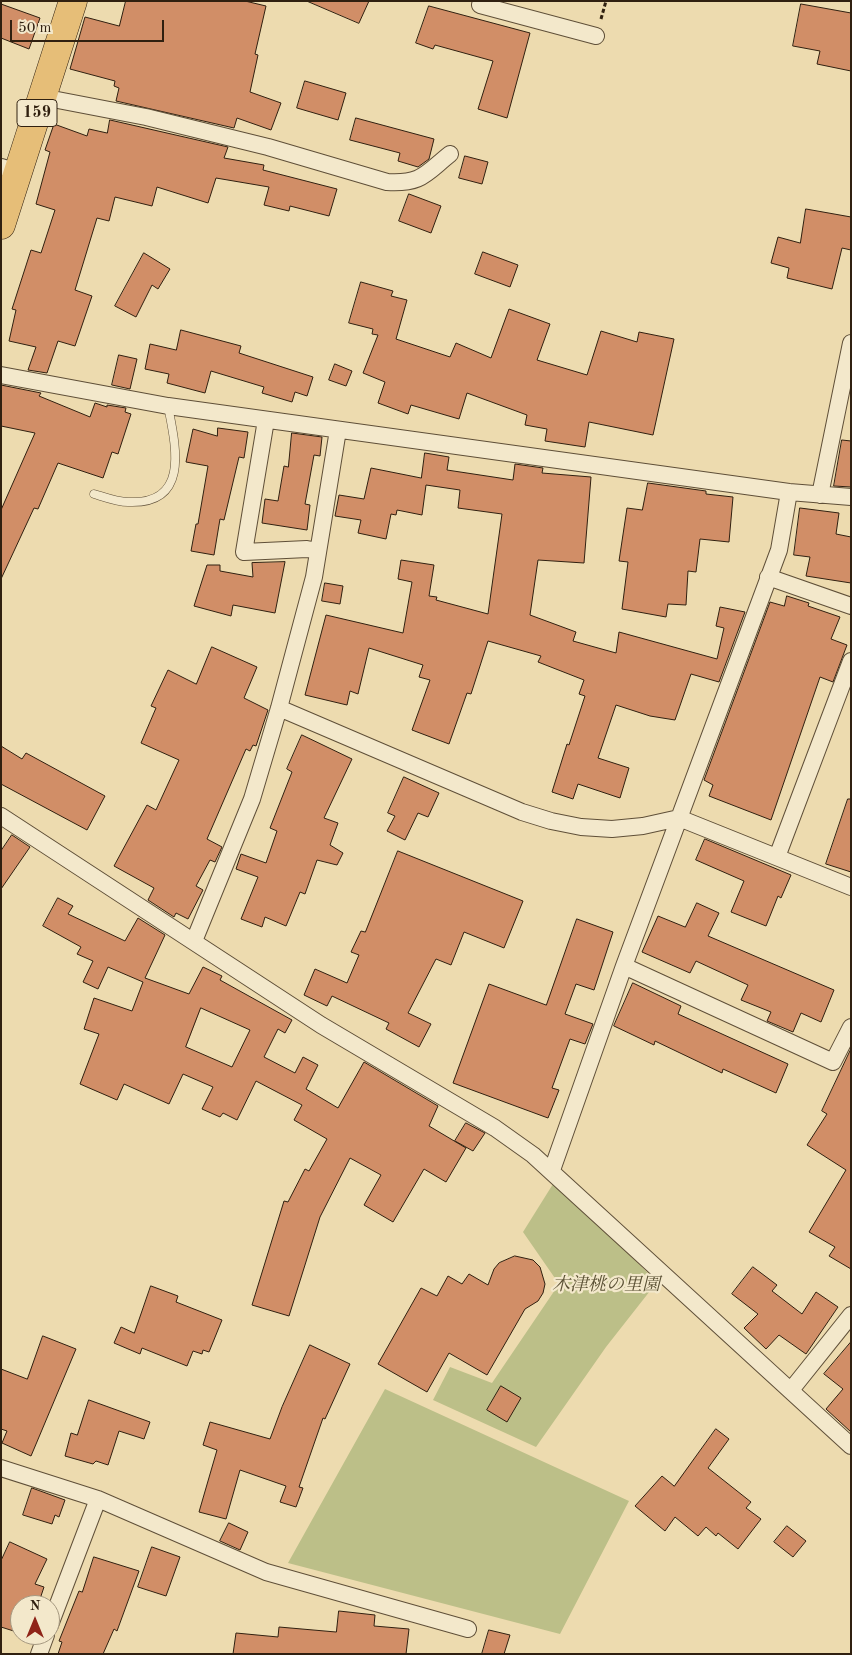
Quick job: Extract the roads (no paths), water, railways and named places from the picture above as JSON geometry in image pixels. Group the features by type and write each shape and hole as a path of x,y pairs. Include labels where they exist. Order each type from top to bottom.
{"highway":[{"name":"159","path":"1,225 10,170 42,97 73,1"}],"street":[{"path":"481,1 480,5 596,36"},
{"path":"42,97 146,117 268,147 387,182 405,183 422,178 450,154"},
{"path":"820,495 851,343"},
{"path":"1,375 168,406 789,492 851,497"},
{"path":"266,420 244,552 307,549 318,551"},
{"path":"194,941 252,799 279,708 314,577 338,430"},
{"path":"552,1170 624,966 779,550 789,492"},
{"path":"768,577 851,606"},
{"path":"777,857 851,661"},
{"path":"279,708 522,812 551,821 581,827 612,829 643,826 679,818 851,887"},
{"path":"1,816 321,1025 495,1128 552,1170 851,1446"},
{"path":"624,966 834,1062 851,1027"},
{"path":"791,1390 851,1315"},
{"path":"1,1468 98,1499 266,1572 468,1629"},
{"path":"60,1599 98,1499"}],"lane":[{"path":"94,494 128,502 158,498 172,483 176,463 168,406"}],"park label":[{"name":"木津桃の里園","path":"606,1285"}]}
